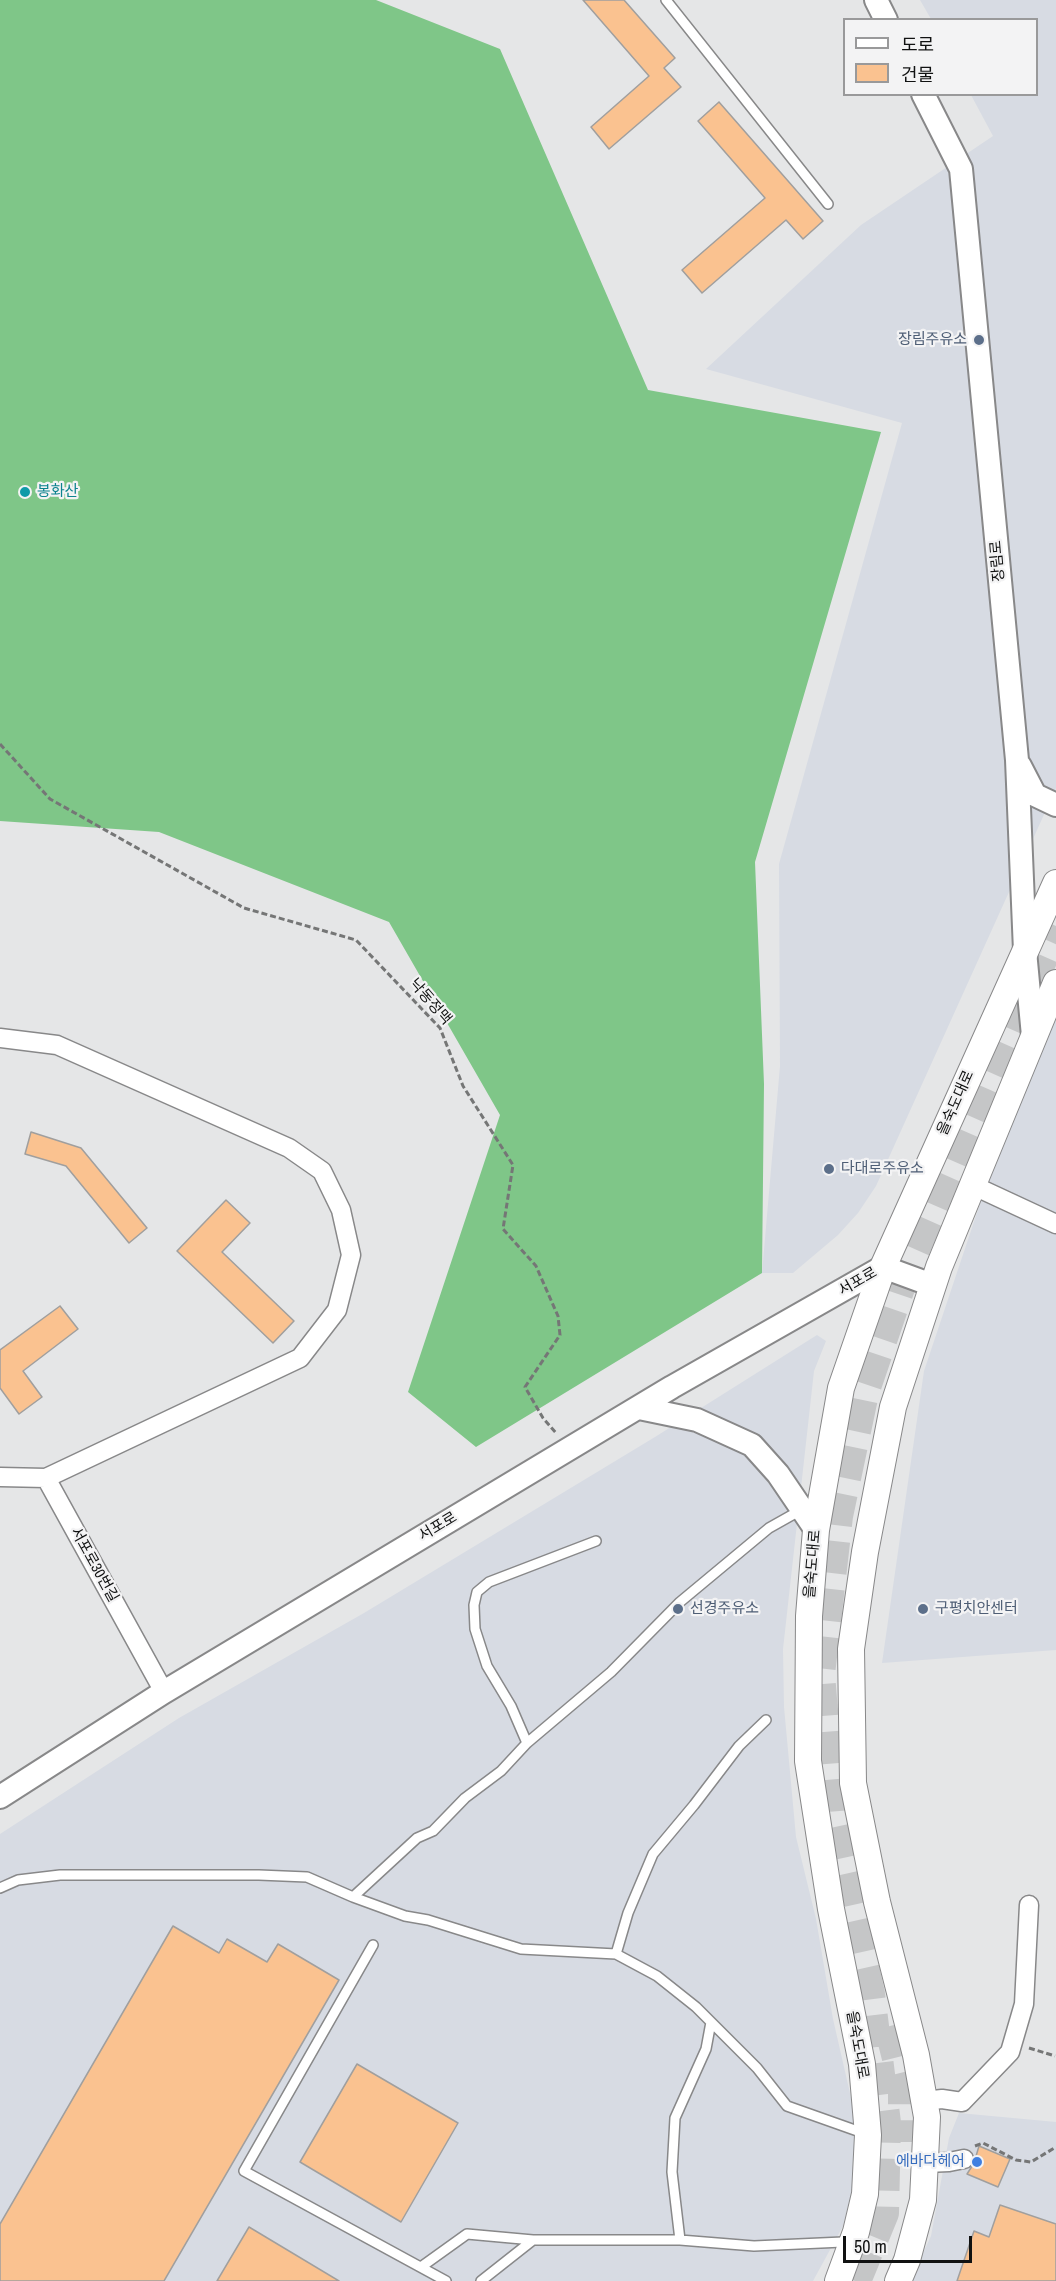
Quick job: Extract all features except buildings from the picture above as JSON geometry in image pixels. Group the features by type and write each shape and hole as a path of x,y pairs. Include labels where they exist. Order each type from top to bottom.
{"main road":[{"name":"을숙도대로","path":"838,2281 865,2194 868,2135 862,2064 831,1909 808,1761 809,1520 842,1388 883,1268 1056,883"},
{"path":"898,2281 908,2260 923,2200 927,2117 916,2055 877,1902 853,1783 851,1649 866,1552 893,1407 932,1285 1056,983"}],"street":[{"path":"876,0 885,18"},
{"name":"장림로","path":"924,96 961,169 1017,760 1025,951 1033,1036"},
{"path":"1017,760 1035,795 1056,805"},
{"path":"0,1038 57,1045 289,1148 321,1171 341,1210 351,1255 337,1310 300,1358 46,1478 0,1477"},
{"path":"972,1185 1056,1224"},
{"path":"883,1268 932,1285"},
{"name":"서포로","path":"0,1797 164,1692 639,1408 883,1268"},
{"path":"639,1408 697,1420 752,1445 778,1474 809,1520"},
{"name":"서포로30번길","path":"46,1478 164,1692"},
{"path":"924,2101 942,2099 962,2102 1010,2052 1024,2004 1029,1905"},
{"path":"926,2163 964,2159"}],"lane":[{"path":"666,0 828,204"},
{"path":"353,1897 417,1838 433,1832 465,1798 501,1771 527,1743 611,1672 680,1602 723,1564 770,1528 809,1520"},
{"path":"527,1743 511,1706 487,1666 475,1629 474,1605 477,1592 489,1582 596,1541"},
{"path":"616,1954 628,1912 653,1854 739,1746 766,1720"},
{"path":"0,1888 18,1880 60,1875 307,1876 353,1897 405,1916 428,1920 521,1949 616,1954 657,1976 711,2022 757,2068 787,2106 868,2135"},
{"path":"373,1945 244,2171 446,2281"},
{"path":"680,2240 672,2172 675,2118 706,2049 711,2022"},
{"path":"421,2267 467,2234 533,2240 680,2240 754,2246 843,2242 851,2244"},
{"path":"481,2281 533,2240"}],"path":[{"name":"낙동정맥","path":"0,744 50,799 244,908 356,940 440,1028 462,1086 513,1165 503,1229 536,1266 558,1316 560,1335 525,1388 543,1418 570,1449"},
{"path":"1010,2052 1031,2047 1055,2056"},
{"path":"964,2159 975,2146 982,2143 1016,2160 1031,2162 1056,2148"}],"shaded area":[{"path":"920,0 1056,0 1056,788 876,1186 858,1213 838,1235 793,1273 762,1273 780,1066 779,864 902,423 706,369 861,225 993,136 972,96 1038,96 1038,18 930,18"},
{"path":"1056,1010 1056,1650 882,1663 924,1371 997,1153"},
{"path":"817,1335 826,1341 814,1371 783,1649 784,1707 796,1837 816,1919 833,2019 852,2102 856,2157 851,2194 843,2226 813,2281 0,2281 0,1834 179,1718 364,1613 655,1437"},
{"path":"959,2113 1056,2122 1056,2281 910,2281 931,2236 949,2138"}],"green space":[{"path":"0,0 376,0 500,49 648,390 881,432 755,862 764,1084 762,1273 476,1447 408,1392 500,1115 389,922 159,832 0,821"}],"tunnel":[{"path":"855,2281 883,2213 885,2123 869,1994 831,1823 819,1674 837,1516 863,1393 906,1267 1056,926"},
{"path":"890,2026 904,2082 904,2142"}],"place":[{"name":"장림주유소","path":"979,340"},
{"name":"봉화산","path":"25,492"},
{"name":"다대로주유소","path":"829,1169"},
{"name":"선경주유소","path":"678,1609"},
{"name":"구평치안센터","path":"923,1609"},
{"name":"에바다헤어","path":"977,2162"}]}
